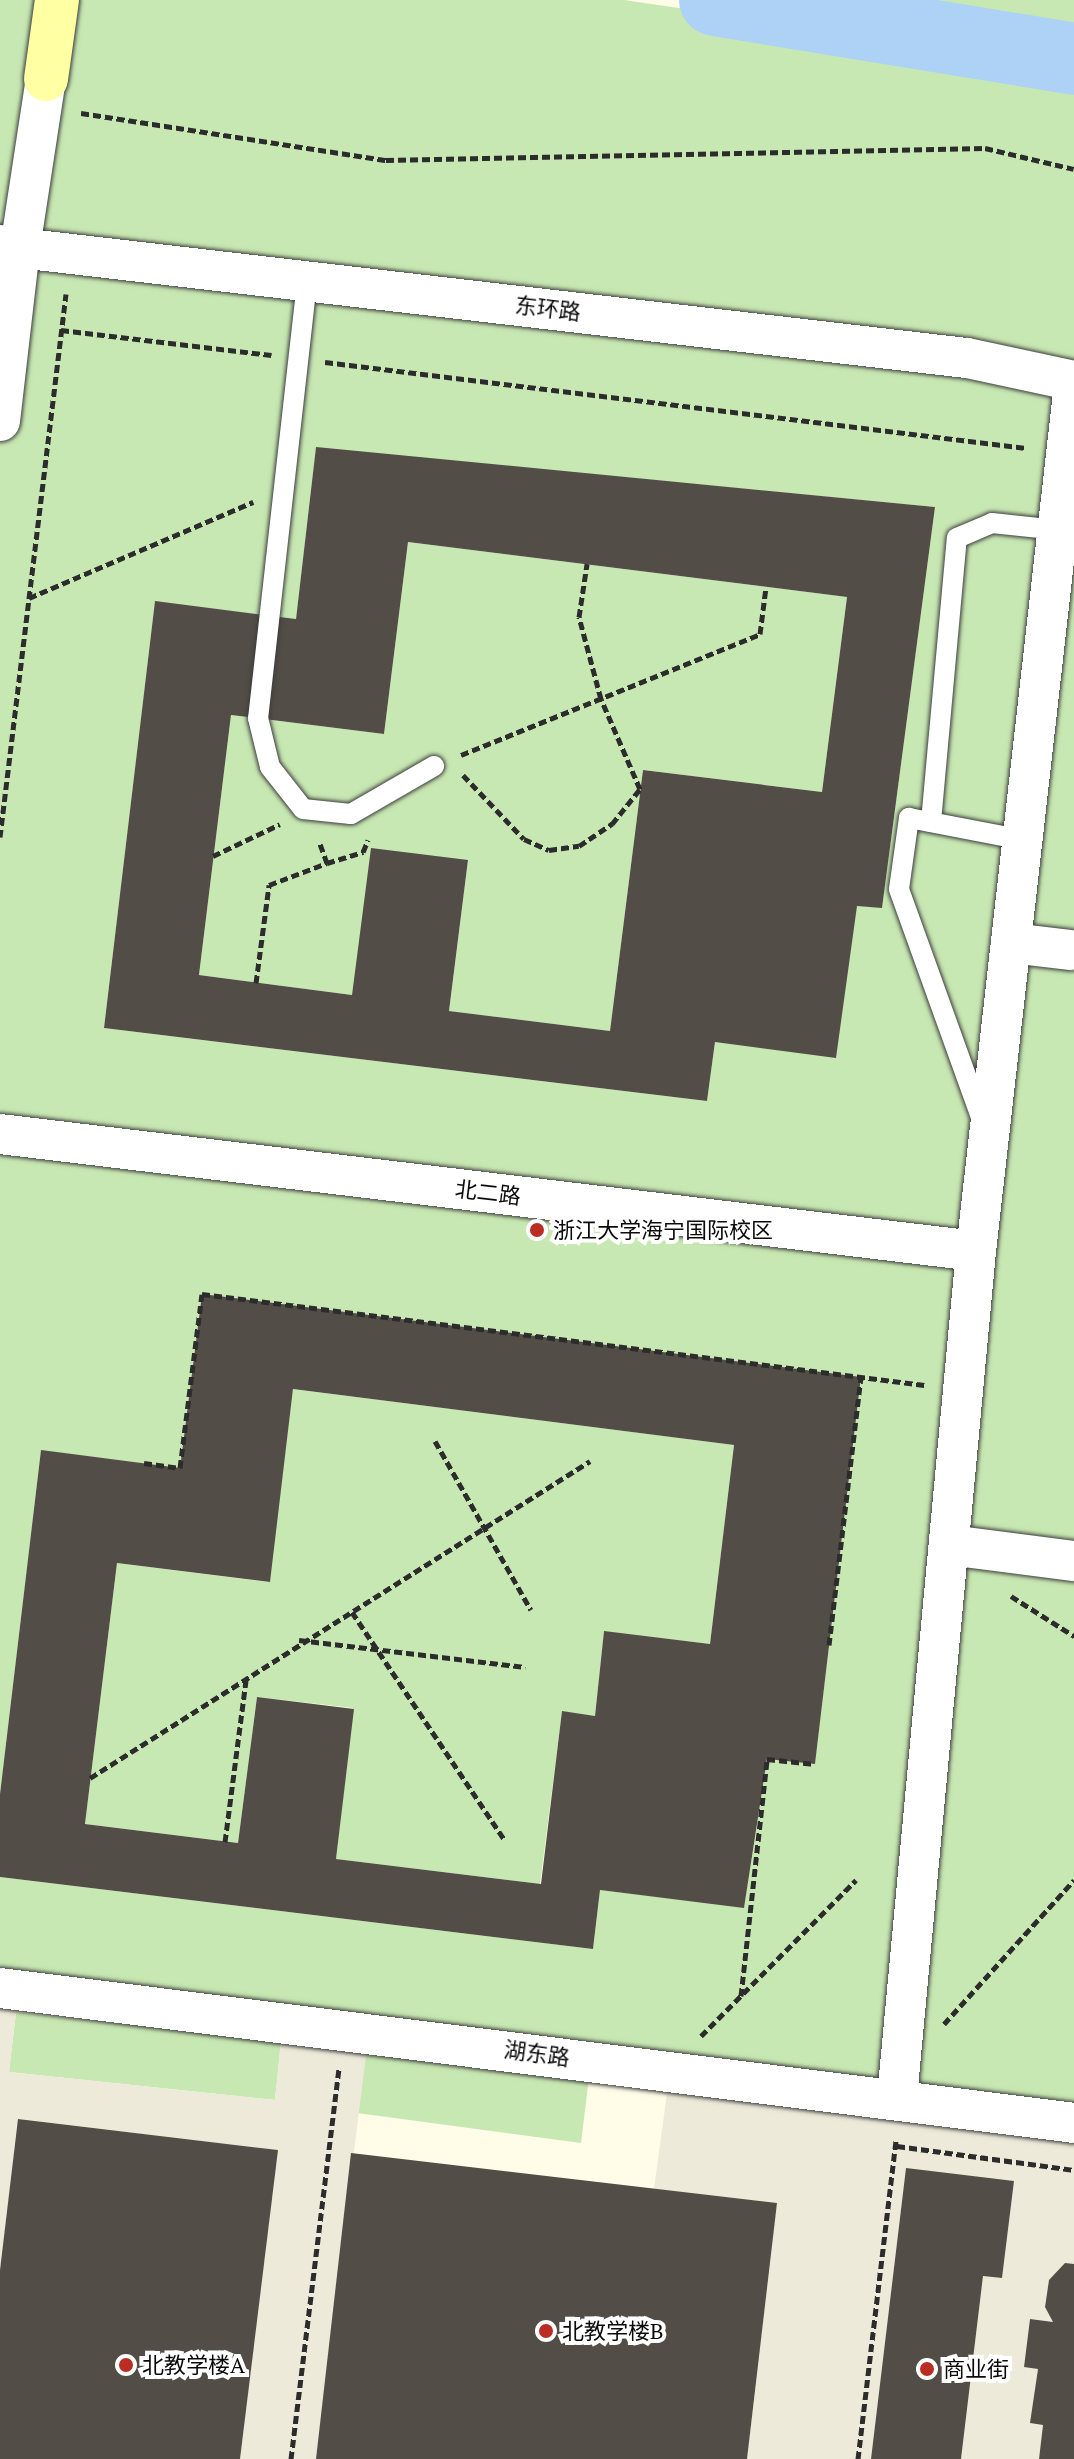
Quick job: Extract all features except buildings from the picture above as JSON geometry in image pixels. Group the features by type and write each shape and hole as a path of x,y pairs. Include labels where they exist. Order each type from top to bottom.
{"street":[{"path":"0,421 10,247 45,83 57,0"},
{"name":"东环路","path":"10,247 967,358 1074,382"},
{"path":"897,2098 976,1251 1074,382"},
{"path":"1011,943 1072,950"},
{"name":"北二路","path":"0,1134 976,1251"},
{"path":"949,1545 1074,1561"},
{"name":"湖东路","path":"0,1988 344,2028 1074,2123"}],"lane":[{"path":"307,282 258,718 270,767 309,810 351,814 440,763"},
{"path":"931,822 957,538 992,523 1057,530"},
{"path":"989,1139 899,889 909,818 1023,840"}],"path":[{"path":"45,83 386,160 985,148 1074,169"},
{"path":"0,837 71,255"},
{"path":"61,330 1066,453"},
{"path":"29,598 284,490"},
{"path":"587,564 579,617 601,699 640,789 612,824 579,846 549,850 524,839 440,763 601,699 760,634 766,587"},
{"path":"213,856 309,810 327,863 269,885 256,983"},
{"path":"144,1463 180,1468 202,1294 963,1390"},
{"path":"829,1645 861,1377"},
{"path":"435,1441 531,1610"},
{"path":"90,1778 590,1461"},
{"path":"1002,1589 1074,1636"},
{"path":"352,1612 504,1839"},
{"path":"299,1640 525,1667"},
{"path":"225,1842 246,1679"},
{"path":"741,1996 767,1759 815,1764"},
{"path":"670,2071 856,1880"},
{"path":"932,2037 1074,1880"},
{"path":"291,2459 344,2028"},
{"path":"858,2459 896,2146 897,2098"},
{"path":"896,2146 1074,2170"}],"green space":[{"path":"0,0 624,0 1074,66 1074,2123 591,2061 581,2143 357,2113 368,2034 0,1989 0,1877 593,1949 600,1890 744,1907 767,1759 815,1763 861,1378 202,1295 180,1468 41,1451 0,1794","holes":["316,448 935,507 882,907 857,906 715,1042 707,1101 104,1028 155,602 296,619"]},
{"path":"715,0 1074,0 1074,59 815,13"},
{"path":"408,542 847,597 822,792 643,770 610,1031 449,1011 468,860 352,995 199,975 231,715 384,734"},
{"path":"293,1389 734,1445 710,1644 604,1632 595,1716 562,1712 540,1884 336,1859 353,1708 257,1697 238,1843 85,1824 117,1563 269,1582"},
{"path":"16,2012 281,2041 275,2100 9,2072"}],"shaded area":[{"path":"0,1988 369,2031 316,2459 240,2459 277,2150 19,2119 0,2270","holes":["16,2012 281,2041 275,2100 9,2072"]},
{"path":"670,2071 1074,2123 1074,2264 1049,2280 1045,2307 1053,2322 1030,2319 1024,2366 1038,2369 1031,2423 1043,2425 1039,2459 961,2459 983,2276 1002,2278 1014,2181 906,2169 871,2459 747,2459 777,2203 654,2189"}],"waterway":[{"path":"715,0 1074,59"}],"place":[{"name":"浙江大学海宁国际校区","path":"537,1230"},
{"name":"北教学楼B","path":"546,2331"},
{"name":"北教学楼A","path":"126,2365"},
{"name":"商业街","path":"927,2369"}]}
